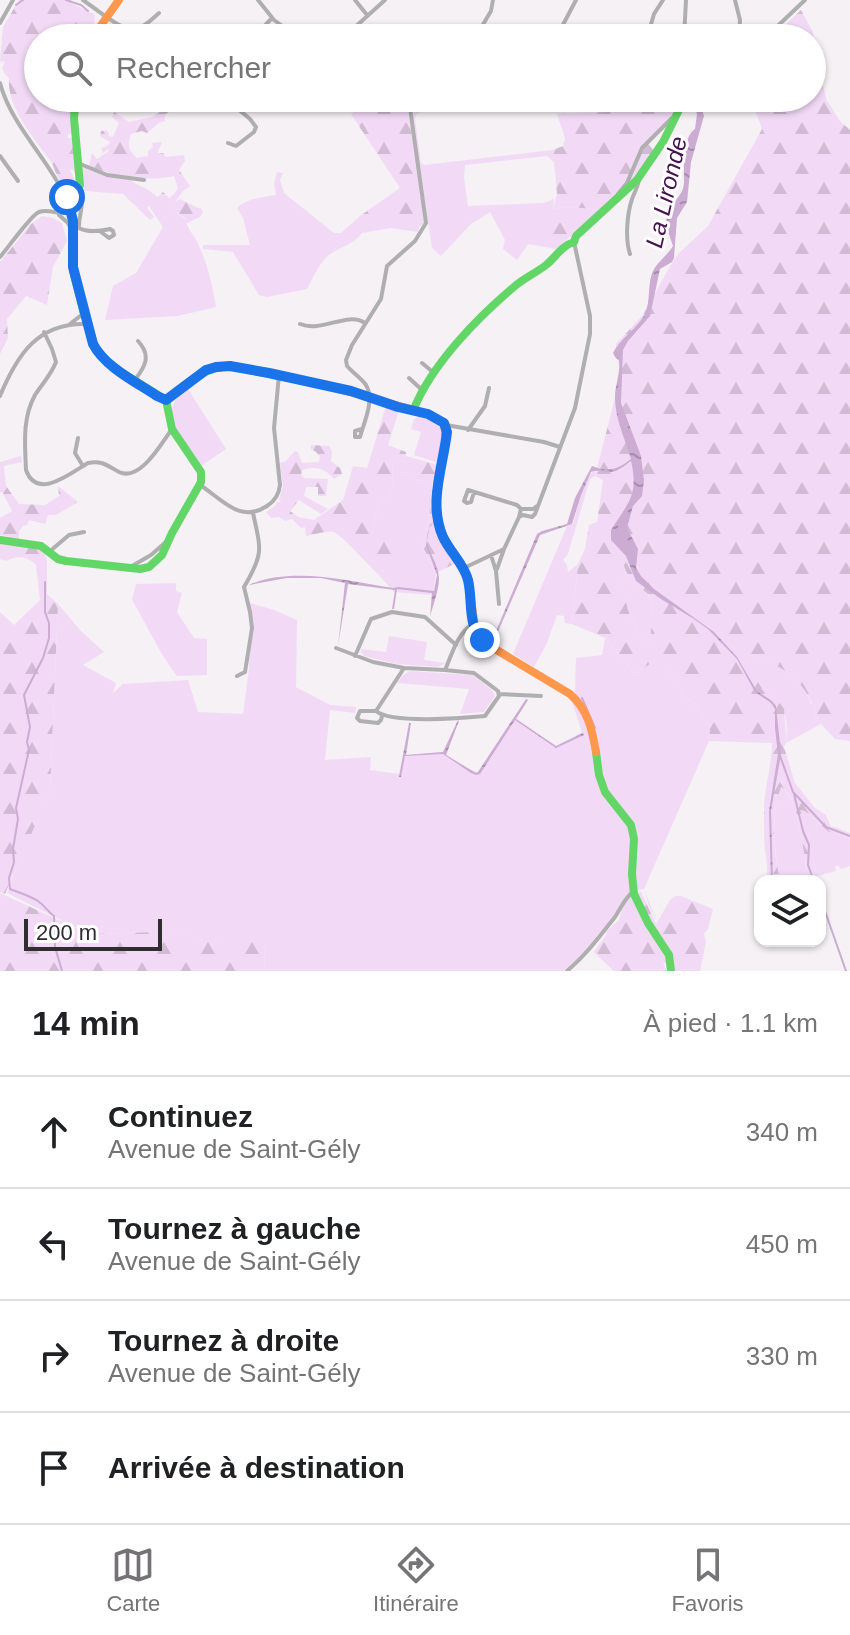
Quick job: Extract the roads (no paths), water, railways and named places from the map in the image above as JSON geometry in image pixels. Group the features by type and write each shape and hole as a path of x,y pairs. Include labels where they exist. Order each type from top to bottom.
{"street":[{"path":"0,23 13,0"},
{"path":"83,0 122,24"},
{"path":"103,24 119,0"},
{"path":"258,0 280,24"},
{"path":"355,0 367,15"},
{"path":"358,24 385,0"},
{"path":"483,24 493,0"},
{"path":"563,24 576,0"},
{"path":"651,24 663,0"},
{"path":"685,24 686,0"},
{"path":"735,0 740,24"},
{"path":"780,24 805,0"},
{"path":"145,24 159,13"},
{"path":"266,24 272,18"},
{"path":"0,83 13,114 67,199 72,213 73,267 92,340 99,353 134,381 166,400 172,429 201,472 200,485 162,555 149,567 126,568 66,561 37,545 0,540"},
{"path":"67,199 80,186 75,112"},
{"path":"228,143 236,146 256,127 242,112"},
{"path":"362,429 370,397 365,384 346,363 352,345 381,299 387,266 415,241 426,223 411,112"},
{"path":"613,202 627,183 642,148 676,112"},
{"path":"519,517 532,517 575,408 590,334 590,316 574,242 576,236 639,177 678,112"},
{"path":"647,143 655,144 657,151"},
{"path":"0,156 18,181"},
{"path":"78,163 107,175 144,180"},
{"path":"630,254 627,246 629,218 639,177"},
{"path":"77,191 82,204 79,228 101,232"},
{"path":"0,257 31,217 41,212 59,215 73,233"},
{"path":"59,215 72,213"},
{"path":"413,411 422,390 458,344 514,288 547,265 565,245 574,242"},
{"path":"68,325 84,313"},
{"path":"300,324 312,328 354,319 365,323"},
{"path":"0,396 14,367 44,332 68,325 87,324"},
{"path":"44,332 56,362 34,397 25,424 27,473 33,481 47,484 91,462 132,474 141,468 172,429"},
{"path":"134,381 147,360 144,348 138,341"},
{"path":"422,363 434,373"},
{"path":"166,400 211,368 230,366 351,391 439,419 446,425 560,447"},
{"path":"200,485 239,512 253,513 270,504 279,491 280,479 274,428 279,375"},
{"path":"409,378 422,390"},
{"path":"468,430 485,406 489,388"},
{"path":"446,425 436,506 444,539 469,581 474,627 485,643 578,700 586,714 603,790 626,817 633,832 631,872 634,891 648,922 670,954 671,971"},
{"path":"78,438 75,453 83,466"},
{"path":"474,492 534,512"},
{"path":"496,571 521,509"},
{"path":"237,676 245,672 252,628 244,587 259,559 260,544 253,513"},
{"path":"49,552 69,535 84,532"},
{"path":"464,568 504,549"},
{"path":"491,555 499,604"},
{"path":"355,656 371,619 392,612 425,617 456,645"},
{"path":"445,670 466,628 474,627"},
{"path":"336,648 373,662 404,668 474,673 499,694 541,696"},
{"path":"376,711 404,668"},
{"path":"382,716 378,723 360,721 357,715 360,711 376,711 382,716 414,719 485,716 499,694"},
{"path":"567,971 585,955 627,896 634,891"}],"water":[{"path":"696,112 703,112 691,162 687,202 677,218 674,258 660,269 650,316 623,350 621,403 641,456 644,480 642,496 633,506 627,528 638,549 636,568 641,576 654,589 714,632 737,657 757,691 776,706 781,754 771,811 773,875 769,811 778,754 775,709 755,692 737,659 709,630 636,581 626,556 611,540 611,530 633,491 631,461 615,471 591,472 572,524 540,535 493,643 569,691 491,643 537,534 567,524 575,498 592,466 613,469 631,459 615,405 619,360 613,353 645,314 653,271 673,246 667,215 683,187 686,146 695,129"},
{"path":"427,539 439,578 430,617 432,593 397,589 392,609 395,590 348,584 338,646 345,583 321,578 287,578 249,585 265,579 301,576 339,579 393,588 434,591 437,575 426,545"},
{"path":"526,699 516,719 556,746 584,735 556,748 515,720 480,774 471,773 443,754 405,756 399,777 409,723 406,755 443,752 458,720 446,755 476,773"}],"waterway":[{"path":"16,5 23,0"},
{"path":"66,0 88,11"},
{"path":"45,582 49,638 43,658 24,695 30,727 29,750 16,808 18,819 14,862 9,878 10,889 38,901 54,916 55,947 62,971"},
{"path":"582,698 595,728"},
{"path":"779,753 793,792 826,827 850,836"},
{"path":"794,794 809,845 808,865 812,875"},
{"path":"826,914 846,971"}],"water label":[{"name":"La Lironde","path":"666,192"}]}
